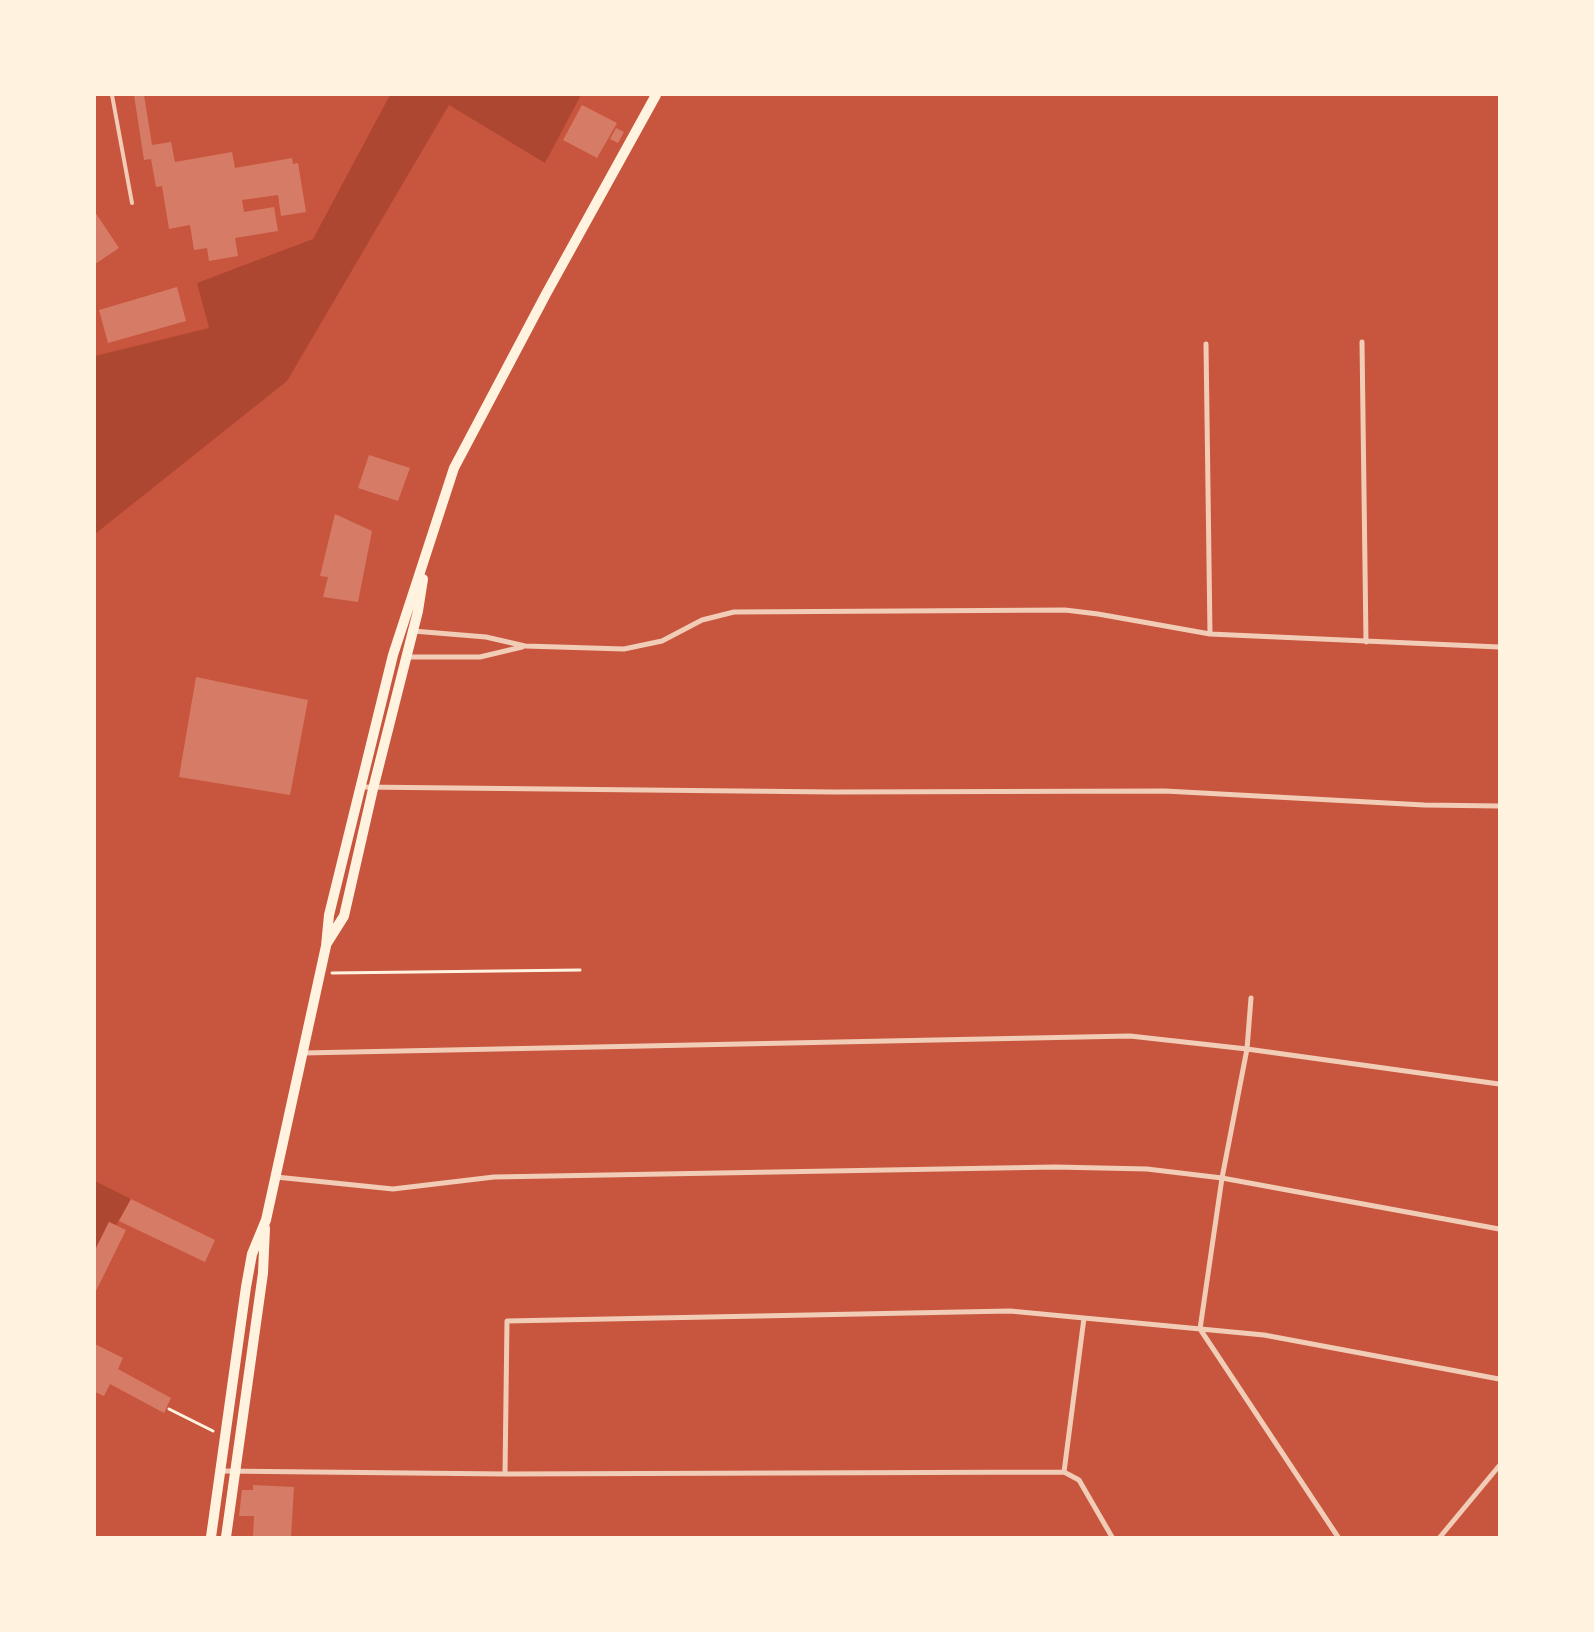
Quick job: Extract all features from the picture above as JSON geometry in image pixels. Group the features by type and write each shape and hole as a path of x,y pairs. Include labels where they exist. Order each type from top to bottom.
{"main road":[{"path":"211,1537 252,1254 266,1220 318,973 326,946 329,915 393,655 407,609 426,558 454,468 514,354 656,95"},
{"path":"326,946 344,916 373,789 418,612 426,558"},
{"path":"226,1537 264,1273 266,1220"}],"street":[{"path":"1362,342 1366,642"},
{"path":"1206,344 1210,634"},
{"path":"412,630 486,637 525,646 624,650 662,641 702,620 734,612 1065,610 1210,634 1499,647"},
{"path":"406,657 480,657 525,646"},
{"path":"360,788 602,788 834,792 1165,791 1424,805 1499,806"},
{"path":"1252,998 1247,1049 1222,1178 1200,1329 1338,1537"},
{"path":"302,1052 355,1053 1130,1036 1247,1049 1499,1084"},
{"path":"276,1177 393,1189 494,1178 1056,1167 1147,1169 1222,1178 1499,1229"},
{"path":"505,1474 507,1321 1010,1311 1264,1335 1499,1379"},
{"path":"1064,1472 1084,1318"},
{"path":"1440,1537 1499,1466"},
{"path":"220,1471 505,1474 1064,1472 1078,1480 1112,1537"}],"lane":[{"path":"112,95 132,203"}],"path":[{"path":"318,973 580,970"},
{"path":"169,1409 204,1426"}],"shaded area":[{"path":"390,95 581,95 545,163 449,105 287,381 95,534 95,356 209,328 197,283 313,239"},
{"path":"95,1181 131,1199 116,1225 109,1222 95,1250"}],"building":[{"path":"134,95 144,95 152,145 171,142 175,162 232,152 235,168 292,158 293,164 298,163 306,212 281,216 278,195 242,200 244,212 274,207 278,231 235,238 238,256 209,261 207,248 194,250 190,225 169,229 162,186 156,187 151,159 144,160"},
{"path":"582,105 617,123 597,158 563,140"},
{"path":"616,128 624,132 618,143 610,139"},
{"path":"95,212 119,248 95,264"},
{"path":"177,287 186,321 108,343 99,310"},
{"path":"369,455 410,468 398,501 358,488"},
{"path":"335,514 372,531 358,602 323,597 328,577 320,576"},
{"path":"196,677 308,700 290,795 179,777"},
{"path":"131,1199 215,1240 205,1262 119,1221"},
{"path":"109,1222 126,1230 95,1293 95,1250"},
{"path":"95,1344 123,1358 118,1369 171,1398 164,1413 110,1384 104,1396 95,1392"},
{"path":"253,1485 294,1487 291,1537 253,1537 254,1516 239,1516 242,1490 253,1490"}]}
